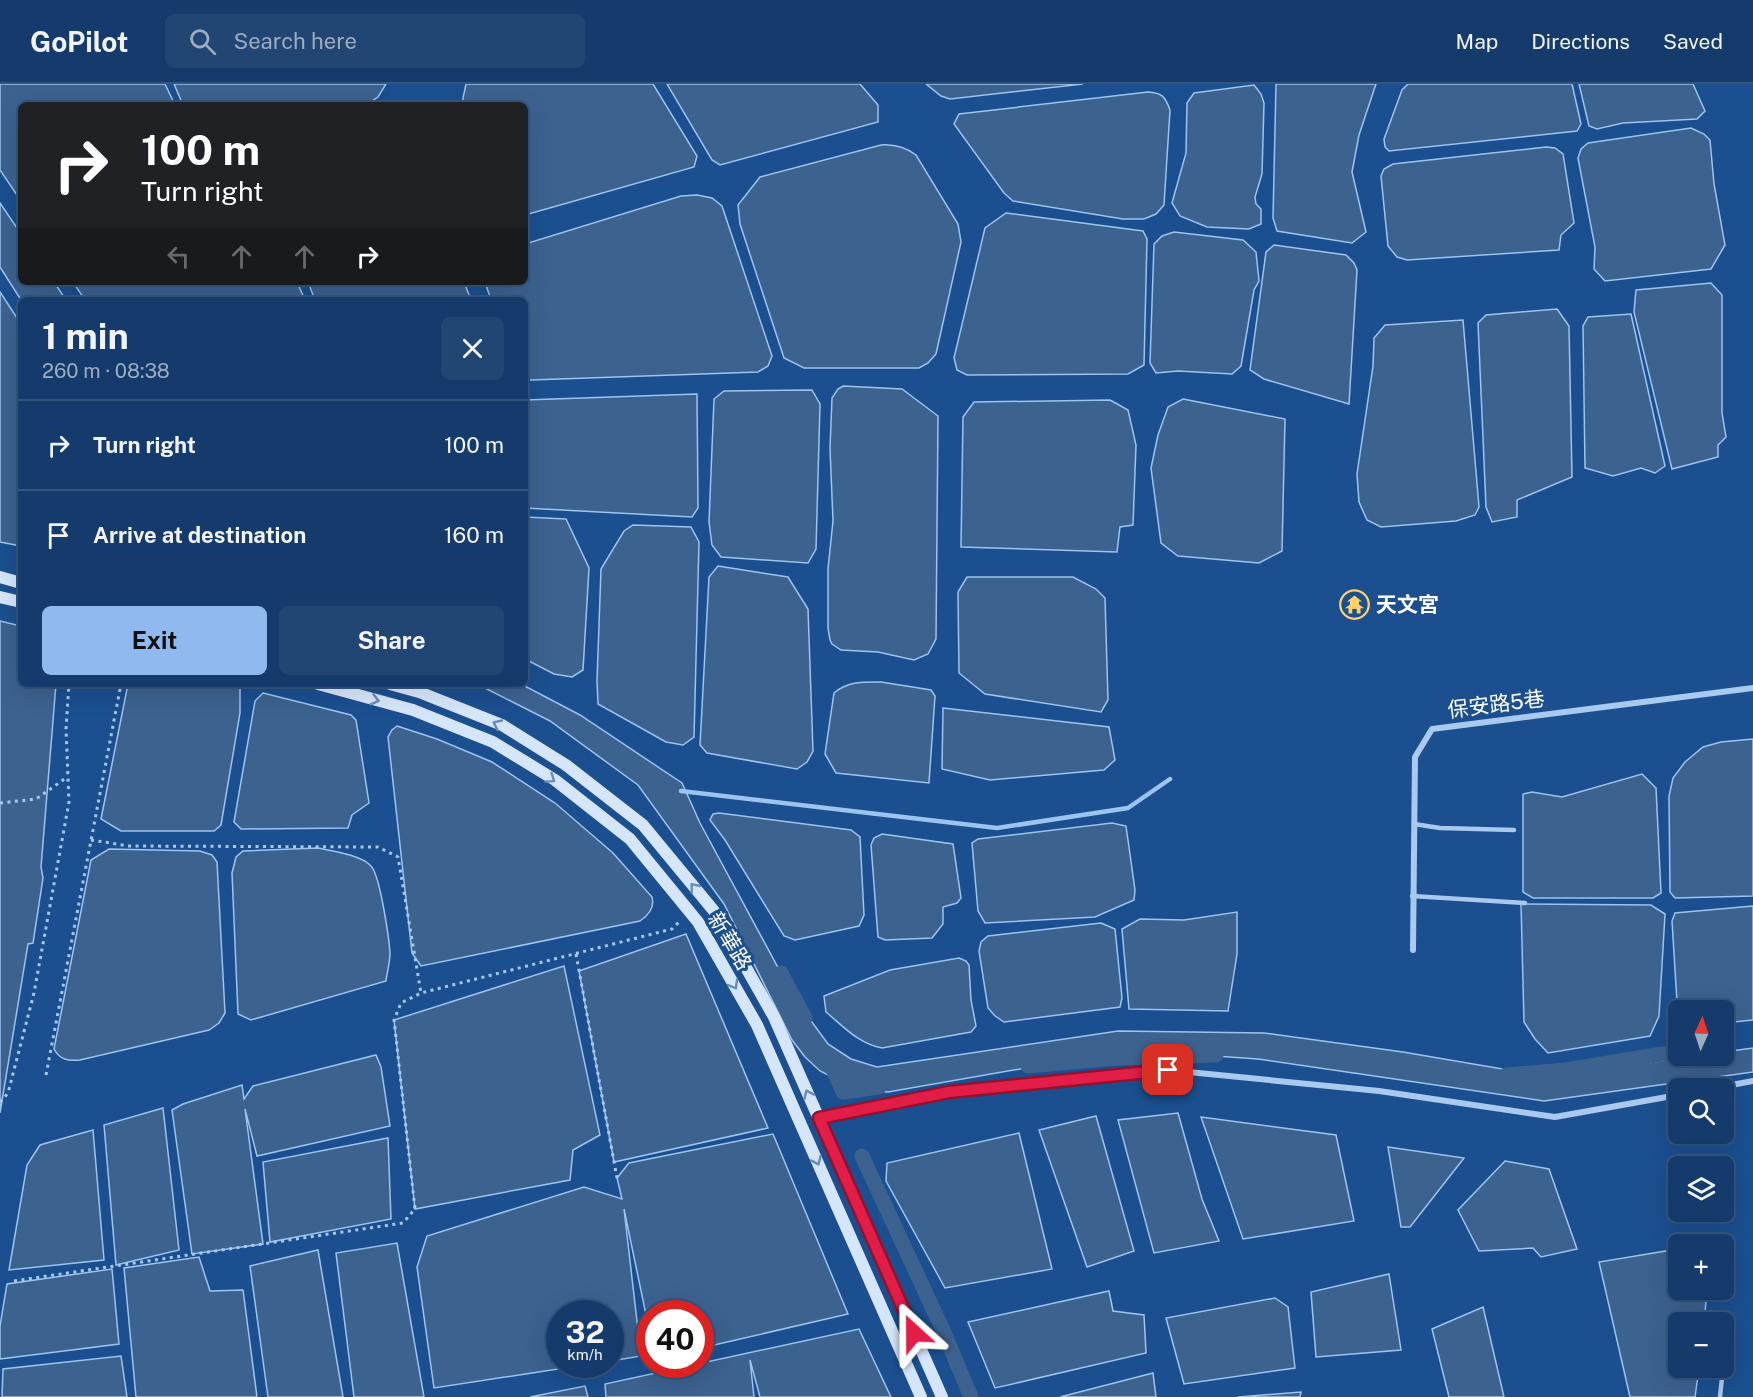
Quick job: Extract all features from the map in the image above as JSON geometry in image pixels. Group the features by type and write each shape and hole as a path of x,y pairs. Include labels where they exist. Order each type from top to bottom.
{"street":[{"path":"0,577 18,582"},
{"path":"0,597 18,601"},
{"name":"新華路","path":"329,687 413,710 493,742 555,780 630,839 698,922 757,1025 921,1397"},
{"name":"新華路","path":"401,687 502,725 566,765 643,825 714,911 774,1017 942,1397"},
{"name":"保安路5巷","path":"1413,950 1415,757 1432,729 1753,688"},
{"path":"819,1118 949,1092 1168,1070 1379,1091 1555,1117 1668,1097"},
{"path":"1734,1085 1753,1081"}],"lane":[{"path":"1414,824 1440,828 1514,830"},
{"path":"1412,896 1525,903"},
{"path":"1720,1397 1723,1378"}],"path":[{"path":"0,1101 8,1093 34,993 69,802 66,778 69,687"},
{"path":"46,1076 120,687"},
{"path":"0,803 36,799 66,778"},
{"path":"91,840 129,846 378,847 398,857 421,993"},
{"path":"14,1281 403,1223 414,1209 394,1020 401,1003 421,993 672,929 690,911"},
{"path":"576,954 617,1178"}],"water":[{"path":"0,84 165,84 174,102 18,102 18,197 0,170"},
{"path":"174,84 386,84 378,97 370,102 182,102"},
{"path":"466,84 653,84 697,156 694,167 528,214 528,102 463,102"},
{"path":"667,84 860,84 878,105 878,122 720,165 712,160"},
{"path":"926,84 1083,84 950,99 941,96"},
{"path":"1276,84 1376,84 1359,135 1352,172 1366,232 1352,243 1277,231 1273,218"},
{"path":"1408,84 1572,84 1581,124 1577,131 1389,151 1385,147 1384,139 1402,90"},
{"path":"1579,84 1693,84 1705,111 1697,119 1623,123 1597,129 1589,126"},
{"path":"1254,85 1264,103 1262,174 1255,197 1256,204 1261,209 1261,224 1249,229 1207,227 1180,216 1172,203 1186,153 1187,103 1194,93"},
{"path":"1148,92 1162,96 1170,110 1164,205 1156,214 1144,219 1123,219 1013,201 1004,193 954,124 959,114"},
{"path":"1691,128 1704,134 1710,140 1714,184 1725,245 1711,269 1605,281 1594,269 1595,247 1578,158 1581,149 1588,143"},
{"path":"881,145 900,147 916,155 958,224 961,242 936,354 928,363 919,368 804,368 784,358 740,224 738,205 760,177"},
{"path":"1546,147 1555,148 1563,154 1574,223 1561,235 1559,250 1407,260 1397,257 1388,246 1381,176 1384,169 1393,164"},
{"path":"697,195 712,198 722,206 772,356 768,366 758,372 528,379 528,297 490,297 486,285 528,285 528,243 681,196"},
{"path":"0,203 18,230 18,285 56,285 64,297 19,297 0,267"},
{"path":"1006,213 1143,231 1147,239 1144,365 1128,374 967,375 957,370 954,358 985,228"},
{"path":"1174,232 1243,240 1256,252 1259,281 1254,290 1241,366 1232,374 1178,371 1156,373 1150,363 1154,244 1162,236"},
{"path":"1274,245 1346,255 1354,263 1357,270 1349,404 1264,379 1250,370 1266,252"},
{"path":"1711,283 1722,295 1722,413 1726,437 1718,445 1718,457 1672,469 1634,312 1636,290"},
{"path":"75,285 298,285 304,297 83,297"},
{"path":"309,285 465,285 470,297 314,297"},
{"path":"0,292 18,319 18,545 0,542"},
{"path":"1557,309 1569,326 1572,477 1517,500 1517,517 1492,522 1486,507 1478,323 1486,315"},
{"path":"1631,314 1665,466 1655,473 1641,468 1613,476 1585,468 1583,326 1588,317"},
{"path":"1463,320 1479,507 1475,515 1456,521 1381,527 1367,520 1359,502 1357,474 1373,366 1374,338 1385,325"},
{"path":"843,386 902,389 938,416 936,639 928,654 914,660 878,652 841,650 830,640 828,569 833,521 830,448 832,398"},
{"path":"812,390 820,404 816,549 808,563 721,557 712,545 709,522 714,399 724,391"},
{"path":"697,394 698,508 692,517 528,508 528,400"},
{"path":"1183,399 1285,419 1282,551 1259,563 1178,556 1161,543 1151,468 1158,435 1168,407"},
{"path":"1110,400 1128,410 1136,445 1133,525 1120,527 1117,552 961,547 963,417 974,402"},
{"path":"528,517 566,519 589,568 583,670 572,677 554,674 528,661"},
{"path":"633,525 691,527 699,542 694,737 683,745 666,742 598,704 601,569 624,531"},
{"path":"718,566 788,577 808,609 813,751 807,762 797,769 707,753 700,745 709,577"},
{"path":"967,577 1073,577 1096,589 1105,598 1108,700 1101,712 985,694 959,673 958,592"},
{"path":"0,621 18,625 18,687 56,687 41,867 43,878 33,943 28,944 0,1113"},
{"path":"881,682 931,690 935,696 929,783 836,773 825,754 834,693 850,684"},
{"path":"127,687 240,687 240,713 221,825 214,831 121,831 101,819"},
{"path":"483,687 527,687 580,715 682,783 700,823 795,999 828,1044 851,1059 877,1067 1118,1031 1264,1033 1403,1052 1550,1077 1668,1060 1668,1066 1734,1066 1734,1051 1753,1048 1753,1072 1710,1078 1668,1078 1668,1084 1544,1101 1258,1059 1143,1051 1106,1054 888,1092 858,1090 820,1071 792,1040 724,904 638,785 550,721"},
{"path":"263,693 351,715 356,720 369,803 352,815 348,828 241,829 234,822 255,701"},
{"path":"943,708 1109,727 1115,760 1104,770 990,780 942,769"},
{"path":"397,726 437,739 492,762 555,803 613,853 652,897 653,905 649,914 640,921 421,966 412,953 388,737"},
{"path":"1753,739 1753,896 1675,898 1670,892 1669,796 1673,778 1685,762 1703,747 1721,742"},
{"path":"1642,774 1656,788 1661,893 1653,898 1533,898 1523,892 1523,794 1532,792 1562,797"},
{"path":"713,814 851,830 860,837 864,915 859,926 795,940 784,936 725,840 710,820"},
{"path":"1112,823 1126,826 1135,890 1134,900 1095,917 985,923 978,911 972,843 978,839"},
{"path":"882,834 953,844 961,898 957,903 943,907 943,924 932,938 885,940 878,937 871,845 874,838"},
{"path":"318,848 346,854 371,866 378,881 384,907 389,945 390,956 386,981 251,1020 238,1014 232,873 236,857 243,851"},
{"path":"109,849 200,851 212,855 217,862 225,1013 219,1023 209,1030 80,1060 68,1060 59,1056 54,1049 91,860"},
{"path":"1521,904 1651,905 1665,914 1659,1016 1650,1036 1548,1053 1524,1022"},
{"path":"1753,906 1753,1020 1734,1022 1734,1000 1677,1000 1672,921 1675,913"},
{"path":"1237,912 1237,954 1228,1011 1129,1009 1122,929 1140,919 1184,920"},
{"path":"1101,923 1115,929 1122,998 1120,1007 1004,1022 988,1008 979,951 981,942 988,936"},
{"path":"686,934 768,1128 614,1162 579,971"},
{"path":"959,958 969,965 971,1000 976,1026 971,1032 882,1048 859,1039 826,1012 824,996 890,970"},
{"path":"564,966 600,1135 573,1150 570,1180 415,1209 394,1020"},
{"path":"376,1055 381,1067 390,1126 257,1156 245,1109 263,1244 192,1254 172,1110 183,1104 242,1085 244,1099 253,1086"},
{"path":"163,1108 179,1250 116,1265 104,1125"},
{"path":"1178,1113 1202,1199 1219,1241 1154,1253 1118,1120"},
{"path":"1096,1116 1134,1251 1087,1267 1039,1130"},
{"path":"1201,1117 1336,1135 1354,1221 1243,1239"},
{"path":"93,1130 104,1260 9,1270 27,1165 40,1145"},
{"path":"1019,1133 1052,1269 945,1288 886,1181 887,1163"},
{"path":"773,1134 848,1314 714,1345 714,1300 643,1300 624,1209 636,1313 636,1357 624,1359 624,1300 546,1300 546,1371 434,1388 417,1267 427,1236 584,1187 622,1199 617,1178 629,1163"},
{"path":"388,1138 391,1219 270,1242 263,1162"},
{"path":"1388,1147 1464,1158 1410,1227 1401,1227"},
{"path":"1505,1161 1549,1169 1577,1249 1541,1257 1533,1248 1479,1251 1458,1210"},
{"path":"397,1243 424,1397 354,1397 336,1253"},
{"path":"318,1250 343,1397 268,1397 250,1266"},
{"path":"1668,1251 1668,1300 1706,1300 1705,1312 1668,1312 1668,1378 1698,1378 1695,1397 1630,1397 1599,1262"},
{"path":"199,1257 210,1291 243,1290 257,1397 136,1397 124,1268"},
{"path":"112,1269 119,1344 0,1359 0,1326 7,1284"},
{"path":"1389,1274 1401,1350 1316,1357 1311,1292"},
{"path":"1109,1291 1113,1311 1144,1315 1146,1353 995,1388 968,1322"},
{"path":"1275,1298 1288,1307 1295,1368 1184,1384 1166,1318"},
{"path":"1483,1307 1504,1397 1449,1397 1432,1329"},
{"path":"859,1329 891,1397 760,1397 750,1360 754,1397 606,1397 605,1384 636,1377 714,1378 714,1360"},
{"path":"121,1356 127,1397 2,1397 3,1369"},
{"path":"1153,1373 1156,1397 1060,1397"},
{"path":"585,1386 588,1397 530,1397"},
{"path":"1301,1392 1300,1397 1238,1397"}],"waterway":[{"path":"681,791 997,828 1128,808 1170,779"},
{"path":"781,973 805,1018"},
{"path":"1506,1075 1566,1070 1668,1054"},
{"path":"1028,1066 1117,1058 1216,1055"},
{"path":"830,1063 843,1092 879,1087"},
{"path":"862,1156 942,1328 971,1397"}],"place":[{"name":"天文宮","path":"1355,604"}],"route":[{"path":"914,1333 819,1118 949,1092 1168,1070"}]}
